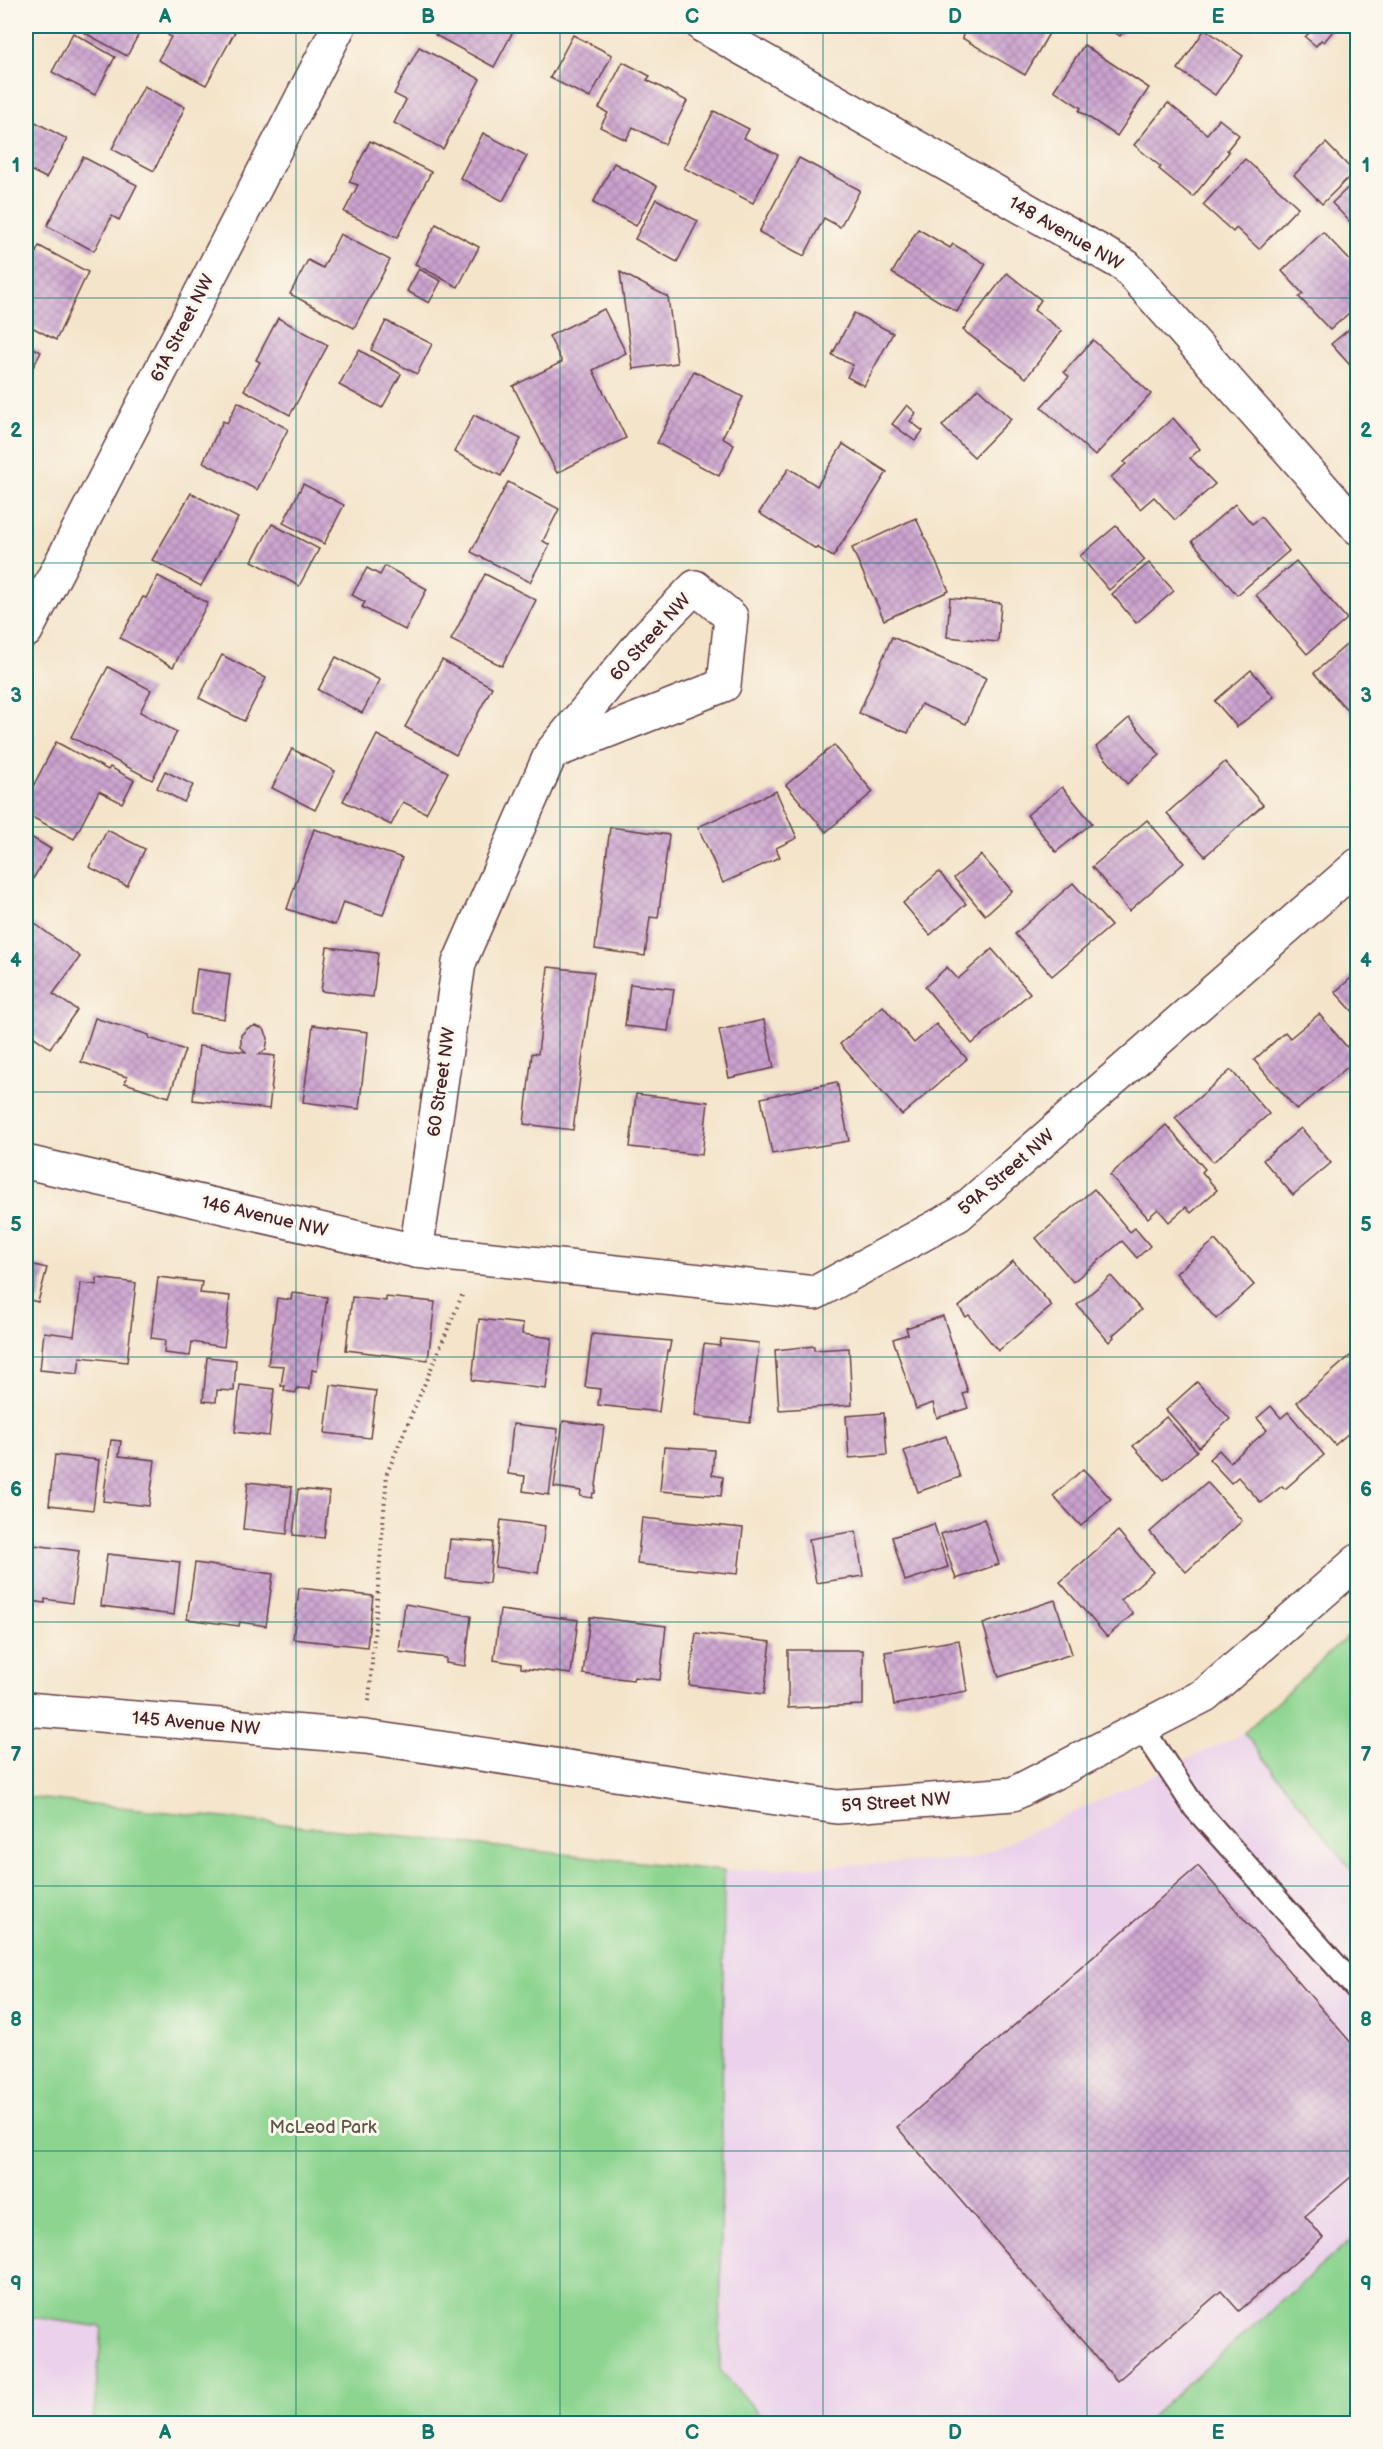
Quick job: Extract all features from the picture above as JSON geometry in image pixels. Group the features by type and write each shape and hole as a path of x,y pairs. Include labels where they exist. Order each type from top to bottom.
{"street":[{"name":"61A Street NW","path":"26,631 339,26"},
{"name":"148 Avenue NW","path":"703,26 1126,266 1358,528"},
{"name":"60 Street NW","path":"416,1251 459,963 551,753 648,635 695,587 731,616 724,685 551,753"},
{"name":"59A Street NW","path":"492,1258 815,1293 958,1215 1358,865"},
{"name":"146 Avenue NW","path":"26,1162 416,1251 492,1258"},
{"name":"59 Street NW","path":"366,1737 837,1807 1013,1794 1205,1695 1358,1561"},
{"name":"145 Avenue NW","path":"26,1709 366,1737"}],"lane":[{"path":"1142,1728 1195,1808 1358,1990"}],"path":[{"path":"366,1737 387,1473 492,1258"}],"shaded area":[{"path":"1244,1733 1357,1877 1357,2234 1144,2423 766,2423 720,2371 724,1871 973,1859"},
{"path":"26,2316 102,2327 93,2423 26,2423"}],"green space":[{"path":"1357,1627 1357,1877 1244,1733"},
{"name":"McLeod Park","path":"26,1797 724,1871 720,2370 766,2423 93,2423 102,2327 26,2316"},
{"path":"1357,2234 1357,2423 1144,2423"}],"building":[{"path":"89,26 143,26 127,56 85,33"},
{"path":"168,26 238,26 206,85 158,60 171,37 168,35"},
{"path":"440,26 516,26 494,67 435,35"},
{"path":"966,26 1044,26 1051,30 1025,75 962,38"},
{"path":"1105,26 1127,26 1120,36"},
{"path":"1303,26 1337,26 1324,42 1321,40 1316,46 1305,37 1310,32"},
{"path":"1205,29 1243,56 1215,95 1178,69"},
{"path":"73,33 115,57 95,95 52,72"},
{"path":"573,35 612,55 590,98 550,78"},
{"path":"1084,45 1149,88 1117,136 1079,111 1081,108 1054,90"},
{"path":"419,47 480,79 443,149 394,123 406,100 394,94"},
{"path":"623,62 650,76 647,80 687,101 665,144 633,127 626,140 600,127 608,113 599,108"},
{"path":"144,86 185,107 154,171 112,149"},
{"path":"1168,103 1207,134 1219,119 1239,135 1227,150 1229,152 1193,197 1134,145"},
{"path":"714,111 749,129 744,138 778,155 753,203 684,168"},
{"path":"26,117 67,139 46,178 26,168"},
{"path":"483,133 527,156 503,201 460,178"},
{"path":"370,141 431,172 397,238 344,212 358,185 349,182"},
{"path":"1326,143 1354,172 1322,204 1294,175"},
{"path":"83,157 137,185 119,220 112,216 94,251 47,226"},
{"path":"799,158 860,190 840,227 824,218 804,256 759,232"},
{"path":"1245,159 1298,207 1259,249 1236,228 1233,232 1203,205"},
{"path":"614,163 657,186 636,226 593,203"},
{"path":"1358,178 1358,226 1356,228 1332,203"},
{"path":"656,199 698,221 677,262 635,239"},
{"path":"436,224 479,247 458,287 415,264"},
{"path":"918,229 950,248 953,244 986,264 957,312 892,273"},
{"path":"1323,232 1358,269 1358,305 1330,330 1299,297 1303,294 1282,271"},
{"path":"340,234 390,260 354,328 290,294 308,260 323,268"},
{"path":"39,246 88,272 56,340 26,324 26,273"},
{"path":"419,269 441,281 429,303 407,291"},
{"path":"620,272 668,297 677,363 633,369"},
{"path":"1007,273 1041,300 1034,310 1062,331 1026,378 963,330"},
{"path":"604,309 626,353 593,370 626,438 557,473 513,386 562,362 549,336"},
{"path":"854,313 893,333 864,386 847,377 853,365 832,355"},
{"path":"278,318 328,345 290,415 244,390 260,362 256,360"},
{"path":"386,321 432,344 417,374 371,350"},
{"path":"1358,322 1358,374 1331,344"},
{"path":"1093,340 1151,394 1095,456 1041,407 1069,377 1064,372"},
{"path":"26,344 41,352 26,381"},
{"path":"359,350 401,374 382,408 339,385"},
{"path":"694,371 743,397 722,438 734,445 719,476 657,443"},
{"path":"978,388 1011,419 974,457 942,426"},
{"path":"238,402 288,429 257,490 203,462 223,421 227,423"},
{"path":"907,405 916,413 910,421 923,431 915,441 892,424"},
{"path":"474,415 521,439 501,476 454,452"},
{"path":"1173,418 1200,449 1190,458 1215,484 1175,520 1154,497 1140,509 1111,477 1126,464 1124,462"},
{"path":"843,444 887,472 833,557 817,547 816,549 759,513 789,468 817,486"},
{"path":"508,482 559,509 543,541 550,545 530,582 471,552"},
{"path":"303,484 344,505 324,544 283,523"},
{"path":"191,493 238,518 201,586 152,560"},
{"path":"1235,504 1252,524 1261,517 1289,551 1237,595 1192,541"},
{"path":"916,518 949,591 884,620 852,548"},
{"path":"272,524 319,549 299,586 252,561"},
{"path":"1116,526 1145,560 1109,590 1080,556"},
{"path":"1296,561 1347,619 1307,654 1256,595"},
{"path":"1149,563 1174,591 1136,623 1112,594"},
{"path":"385,566 427,589 405,630 362,607 365,602 352,595 367,568 380,575"},
{"path":"485,574 536,600 502,666 451,640"},
{"path":"158,576 208,603 173,667 120,638 143,597 146,598"},
{"path":"950,598 1001,603 998,642 947,637"},
{"path":"892,637 986,678 966,724 921,704 908,733 859,713"},
{"path":"1353,639 1358,644 1358,722 1314,673"},
{"path":"222,655 266,678 244,721 199,698"},
{"path":"336,657 380,680 362,713 318,690"},
{"path":"442,660 492,687 456,755 405,727"},
{"path":"108,667 151,690 140,712 177,732 152,780 71,737"},
{"path":"1251,670 1274,697 1237,727 1215,701"},
{"path":"1129,718 1160,755 1127,784 1096,747"},
{"path":"377,735 448,772 426,813 403,802 391,825 343,801"},
{"path":"56,742 108,770 110,767 134,780 122,803 99,791 74,839 26,814 26,800"},
{"path":"834,745 873,792 826,832 786,785"},
{"path":"292,749 335,771 315,810 272,788"},
{"path":"1225,762 1263,805 1205,856 1167,813"},
{"path":"165,771 193,785 184,802 157,788"},
{"path":"1062,787 1092,823 1056,852 1027,815"},
{"path":"776,791 797,838 776,848 780,857 723,883 698,827"},
{"path":"1147,820 1184,863 1129,911 1092,867"},
{"path":"610,827 669,835 658,918 650,917 645,956 595,949"},
{"path":"314,829 402,858 383,915 343,902 335,925 287,909"},
{"path":"107,830 145,849 127,886 89,867"},
{"path":"26,834 51,849 28,887 26,886"},
{"path":"981,855 1012,891 985,915 954,878"},
{"path":"939,872 966,904 930,935 903,903"},
{"path":"1073,883 1111,926 1052,976 1015,934"},
{"path":"34,923 80,957 53,994 77,1010 50,1048 26,1031 26,935"},
{"path":"327,947 378,953 373,997 321,991"},
{"path":"992,949 1030,993 972,1044 925,987 947,967 958,979"},
{"path":"548,967 594,972 573,1130 524,1124 532,1053 538,1054"},
{"path":"197,969 230,974 224,1019 191,1014"},
{"path":"1358,972 1358,1017 1335,992"},
{"path":"630,984 674,989 668,1031 625,1026"},
{"path":"883,1006 914,1043 936,1024 967,1059 902,1115 840,1044"},
{"path":"1319,1014 1357,1059 1297,1110 1254,1060 1285,1032 1290,1038"},
{"path":"95,1018 149,1035 149,1038 185,1050 169,1097 125,1083 127,1077 81,1062"},
{"path":"764,1020 774,1068 729,1078 719,1030"},
{"path":"313,1025 368,1032 359,1109 303,1102"},
{"path":"255,1026 264,1029 268,1038 266,1049 259,1054 275,1056 269,1109 193,1100 199,1046 246,1052 241,1047 241,1035 248,1028"},
{"path":"1231,1070 1269,1114 1213,1162 1175,1118"},
{"path":"837,1082 849,1141 772,1154 761,1098"},
{"path":"636,1094 708,1102 702,1155 630,1147"},
{"path":"1166,1125 1205,1169 1202,1172 1217,1190 1191,1213 1186,1207 1169,1222 1158,1209 1148,1218 1110,1175"},
{"path":"1301,1128 1331,1163 1293,1195 1263,1160"},
{"path":"1094,1189 1130,1232 1135,1228 1150,1246 1137,1258 1122,1241 1073,1282 1036,1238"},
{"path":"1215,1240 1254,1285 1216,1319 1176,1273"},
{"path":"1013,1261 1052,1306 998,1351 969,1315 966,1317 959,1307"},
{"path":"26,1263 47,1268 38,1302 26,1299"},
{"path":"1111,1276 1141,1310 1113,1335 1114,1337 1109,1342 1077,1305"},
{"path":"158,1277 202,1282 200,1293 230,1296 224,1347 192,1342 190,1356 164,1353 165,1340 151,1338"},
{"path":"97,1278 136,1283 127,1362 80,1357 78,1374 40,1370 44,1332 74,1336 81,1283 97,1285"},
{"path":"292,1293 327,1297 317,1371 312,1370 310,1389 297,1388 296,1393 284,1391 285,1386 281,1386 284,1366 268,1365 277,1298 291,1300"},
{"path":"352,1297 386,1301 386,1297 435,1302 428,1360 346,1350"},
{"path":"943,1316 968,1392 963,1394 968,1408 937,1418 933,1403 916,1409 893,1339 908,1334 906,1328"},
{"path":"479,1319 523,1324 522,1334 552,1338 546,1389 472,1380"},
{"path":"592,1334 671,1341 669,1351 667,1351 659,1412 598,1405 600,1389 585,1387"},
{"path":"721,1339 759,1343 750,1423 695,1416 704,1344 720,1346"},
{"path":"814,1346 814,1350 849,1348 852,1405 779,1410 775,1350"},
{"path":"1350,1356 1358,1365 1358,1425 1335,1445 1297,1402"},
{"path":"207,1357 236,1360 234,1391 217,1390 216,1402 203,1401"},
{"path":"1197,1382 1230,1419 1199,1447 1166,1410"},
{"path":"240,1385 274,1389 269,1436 235,1432"},
{"path":"331,1385 376,1391 370,1438 325,1433"},
{"path":"1271,1406 1281,1418 1288,1412 1324,1455 1285,1489 1282,1486 1261,1503 1238,1477 1231,1483 1209,1459 1219,1450 1230,1462 1267,1430 1257,1418"},
{"path":"884,1413 887,1455 849,1458 846,1416"},
{"path":"1166,1417 1197,1451 1164,1480 1133,1446"},
{"path":"563,1421 604,1426 595,1493 592,1498 580,1496 581,1491 554,1487"},
{"path":"513,1424 558,1429 549,1495 523,1491 525,1476 508,1474"},
{"path":"946,1436 960,1477 918,1492 904,1451"},
{"path":"111,1440 121,1441 119,1456 155,1460 149,1506 103,1501"},
{"path":"664,1447 714,1450 712,1475 723,1477 721,1496 660,1491"},
{"path":"55,1455 99,1460 93,1510 49,1505"},
{"path":"1083,1469 1111,1499 1081,1526 1053,1496"},
{"path":"248,1482 292,1487 287,1534 243,1529"},
{"path":"1207,1482 1242,1521 1186,1572 1150,1532"},
{"path":"298,1489 329,1492 324,1538 293,1535"},
{"path":"642,1518 743,1528 738,1574 637,1564"},
{"path":"984,1519 999,1564 956,1579 941,1534"},
{"path":"501,1520 545,1526 538,1573 495,1567"},
{"path":"934,1524 948,1567 905,1581 892,1537"},
{"path":"856,1531 863,1576 816,1583 809,1539"},
{"path":"1118,1531 1153,1572 1121,1600 1133,1614 1107,1637 1060,1582"},
{"path":"450,1539 493,1542 489,1583 446,1579"},
{"path":"26,1544 79,1551 72,1603 45,1599 45,1603 26,1600"},
{"path":"107,1554 180,1562 174,1615 101,1606"},
{"path":"195,1563 273,1574 266,1626 240,1622 239,1626 187,1619"},
{"path":"299,1588 373,1596 367,1647 293,1639"},
{"path":"1055,1600 1072,1654 999,1677 983,1624"},
{"path":"405,1604 471,1616 465,1666 446,1663 446,1658 399,1652"},
{"path":"500,1610 578,1620 571,1674 521,1668 521,1664 494,1660"},
{"path":"590,1617 666,1626 660,1680 634,1677 633,1680 583,1674"},
{"path":"696,1633 771,1642 764,1694 689,1685"},
{"path":"959,1640 967,1691 894,1705 885,1652"},
{"path":"788,1650 863,1650 863,1705 788,1708"},
{"path":"1198,1866 1353,2045 1358,2042 1358,2171 1305,2216 1323,2238 1239,2311 1221,2291 1117,2381 897,2127"}]}
